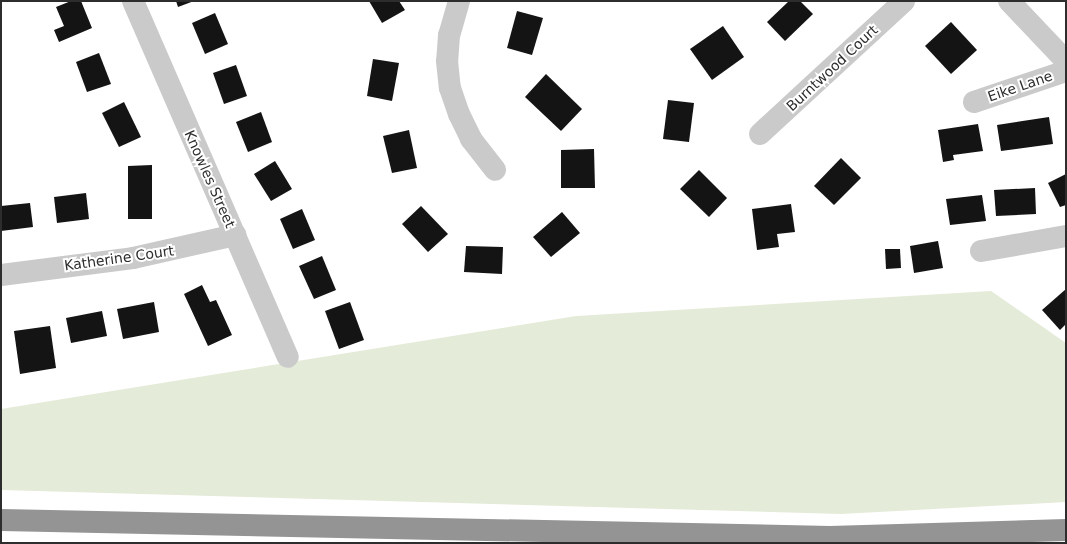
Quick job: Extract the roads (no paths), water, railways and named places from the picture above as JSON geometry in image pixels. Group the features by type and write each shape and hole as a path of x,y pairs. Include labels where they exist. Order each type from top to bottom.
{"highway":[{"path":"1,520 830,537 1066,530"}],"street":[{"name":"Knowles Street","path":"133,1 288,357"},
{"path":"459,1 449,35 447,61 450,88 459,114 471,139 495,170"},
{"name":"Burntwood Court","path":"760,134 904,1"},
{"path":"1009,1 1066,61"},
{"name":"Eike Lane","path":"974,102 1066,71"},
{"name":"Katherine Court","path":"1,275 133,258 235,235"},
{"path":"981,252 1066,236"}]}
